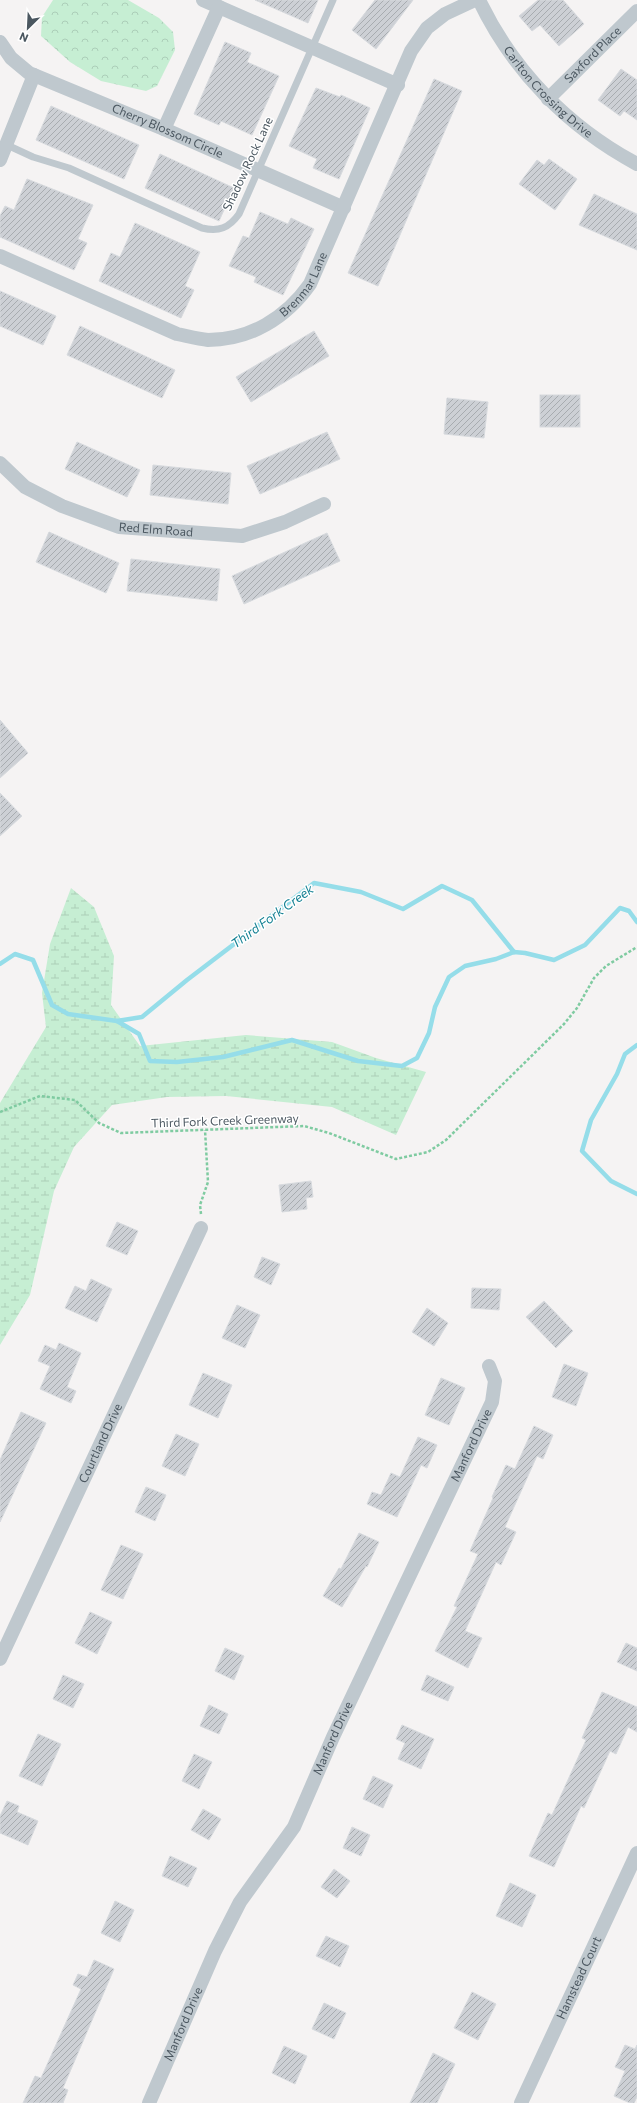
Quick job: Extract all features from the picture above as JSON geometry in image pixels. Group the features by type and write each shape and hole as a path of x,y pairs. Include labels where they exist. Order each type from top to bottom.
{"street":[{"path":"203,0 398,85"},
{"name":"Brenmar Lane","path":"0,256 177,334 206,340 220,339 252,332 265,326 286,311 300,297 317,270 398,85 411,51 427,28 445,14 475,0"},
{"name":"Carlton Crossing Drive","path":"479,0 489,20 511,55 548,99 592,136 637,164"},
{"path":"164,129 219,7"},
{"name":"Saxford Place","path":"548,99 637,11"},
{"name":"Cherry Blossom Circle","path":"0,42 11,58 20,67 34,75 164,129 344,208"},
{"path":"0,160 4,144 34,75"},
{"name":"Red Elm Road","path":"0,464 25,487 62,506 119,527 242,536 285,522 324,504"},
{"name":"Courtland Drive","path":"0,1659 202,1228"},
{"name":"Manford Drive","path":"149,2103 215,1950 240,1902 294,1827 333,1737 492,1402 495,1381 489,1366"},
{"name":"Hamstead Court","path":"521,2103 637,1853"}],"lane":[{"name":"Shadow Rock Lane","path":"4,144 33,158 69,168 202,228 214,230 224,228 232,223 239,214 333,0"}],"path":[{"name":"Third Fork Creek Greenway","path":"0,1112 40,1096 75,1100 99,1123 121,1133 304,1126 329,1133 396,1159 428,1152 446,1140 564,1024 577,1008 594,978 617,958 637,947"},
{"path":"202,1228 200,1205 208,1182 205,1130"}],"green space":[{"path":"53,0 128,0 159,18 173,32 175,50 157,86 146,91 101,81 70,62 41,36 42,17"},
{"path":"71,888 94,907 114,956 111,1005 140,1046 246,1035 332,1042 376,1058 426,1072 396,1135 332,1107 226,1096 167,1097 112,1105 74,1147 54,1191 30,1295 0,1345 0,1103 46,1027 42,993 50,944"}],"building":[{"path":"255,0 318,0 308,23"},
{"path":"375,0 413,0 376,49 352,30"},
{"path":"538,0 563,0 584,24 559,46 540,25 532,31 519,16"},
{"path":"225,42 251,53 247,62 279,76 252,135 221,121 219,125 194,114"},
{"path":"621,69 637,80 637,120 624,111 620,116 598,100"},
{"path":"434,79 462,91 378,286 348,273"},
{"path":"316,88 340,97 341,95 370,108 339,179 313,168 317,159 289,146"},
{"path":"51,106 139,145 124,179 36,140"},
{"path":"160,154 234,188 219,221 145,188"},
{"path":"549,159 577,179 555,210 519,184 537,160 544,165"},
{"path":"27,179 93,205 78,239 87,243 74,270 0,237 0,216 5,206 14,210"},
{"path":"594,194 637,214 637,250 579,225"},
{"path":"260,212 288,224 291,218 314,229 283,295 254,282 256,277 229,266 243,236 249,238"},
{"path":"135,223 200,252 185,286 194,290 181,318 99,281 111,253 120,257"},
{"path":"0,291 56,316 43,345 0,326"},
{"path":"80,326 175,370 162,398 67,355"},
{"path":"314,331 329,356 251,402 236,377"},
{"path":"540,395 580,395 580,427 540,427"},
{"path":"447,398 488,402 484,438 444,434"},
{"path":"327,432 340,459 260,494 247,466"},
{"path":"77,442 140,470 127,497 65,469"},
{"path":"153,465 231,473 228,504 150,495"},
{"path":"49,532 119,563 106,593 36,562"},
{"path":"327,533 340,561 244,604 232,576"},
{"path":"131,559 220,569 217,601 127,591"},
{"path":"0,720 28,753 0,778"},
{"path":"0,793 22,816 0,836"},
{"path":"311,1181 313,1197 306,1198 307,1209 282,1212 279,1185"},
{"path":"117,1222 138,1231 127,1255 106,1246"},
{"path":"262,1257 280,1264 271,1285 254,1277"},
{"path":"91,1279 112,1289 97,1322 65,1308 75,1286 86,1291"},
{"path":"472,1288 501,1289 499,1310 471,1308"},
{"path":"544,1301 573,1331 556,1348 526,1317"},
{"path":"237,1305 260,1315 245,1348 222,1338"},
{"path":"427,1308 448,1323 434,1346 412,1332"},
{"path":"59,1343 81,1353 67,1387 76,1391 71,1403 40,1389 50,1366 38,1361 45,1345 56,1350"},
{"path":"564,1364 588,1373 576,1406 552,1397"},
{"path":"203,1373 232,1385 218,1418 189,1405"},
{"path":"441,1378 465,1388 449,1425 425,1415"},
{"path":"21,1412 46,1423 0,1522 0,1460"},
{"path":"534,1426 553,1435 543,1459 537,1456 505,1527 516,1532 501,1565 496,1562 465,1631 482,1638 468,1668 435,1651 457,1607 454,1606 478,1554 470,1551 506,1465 515,1469"},
{"path":"176,1434 199,1444 185,1476 162,1466"},
{"path":"418,1437 437,1445 427,1468 421,1465 397,1517 367,1504 372,1492 381,1495 391,1473 400,1477"},
{"path":"146,1487 166,1495 155,1521 135,1512"},
{"path":"359,1533 379,1542 367,1567 366,1566 342,1607 323,1596 339,1568 341,1569"},
{"path":"121,1545 143,1554 123,1599 101,1590"},
{"path":"90,1612 112,1622 97,1654 75,1643"},
{"path":"626,1643 637,1648 637,1671 617,1662"},
{"path":"225,1648 244,1656 234,1680 215,1671"},
{"path":"63,1675 84,1684 73,1708 53,1699"},
{"path":"427,1675 454,1687 448,1701 421,1690"},
{"path":"602,1692 637,1707 637,1732 628,1727 616,1754 610,1751 584,1808 581,1806 554,1867 529,1856 548,1813 552,1815 586,1740 582,1738"},
{"path":"209,1705 228,1714 219,1734 200,1726"},
{"path":"402,1725 434,1739 421,1769 398,1759 405,1743 396,1739"},
{"path":"38,1734 61,1744 42,1786 19,1776"},
{"path":"194,1754 212,1762 199,1789 182,1781"},
{"path":"373,1776 393,1785 383,1808 363,1799"},
{"path":"7,1801 19,1806 17,1812 38,1821 28,1845 0,1833 0,1816"},
{"path":"203,1809 221,1819 209,1840 191,1830"},
{"path":"352,1827 370,1835 361,1856 343,1848"},
{"path":"170,1856 197,1868 188,1887 162,1876"},
{"path":"334,1869 350,1881 337,1898 321,1887"},
{"path":"510,1883 536,1895 522,1927 496,1916"},
{"path":"115,1901 134,1910 120,1942 101,1933"},
{"path":"326,1936 349,1946 340,1967 316,1956"},
{"path":"94,1960 114,1969 63,2088 68,2090 63,2103 23,2103 35,2076 41,2078 81,1989 73,1985 78,1974 87,1977"},
{"path":"472,1992 496,2004 478,2040 454,2028"},
{"path":"324,2003 346,2013 334,2039 312,2029"},
{"path":"625,2045 635,2049 637,2045 637,2097 634,2103 630,2103 614,2096 625,2071 615,2067"},
{"path":"284,2046 307,2056 295,2084 272,2073"},
{"path":"433,2053 455,2064 437,2103 410,2103"}],"waterway":[{"name":"Third Fork Creek","path":"0,964 15,954 33,960 52,1005 68,1014 117,1021 142,1017 187,980 314,883 361,892 403,909 442,886 472,900 514,952"},
{"path":"117,1021 139,1034 150,1061 177,1062 223,1057 292,1040 358,1061 402,1066 417,1058 429,1033 435,1007 449,977 465,966 496,959 514,952 554,960 585,945 620,908 629,911 637,922"},
{"path":"637,1045 625,1054 617,1074 591,1120 582,1151 611,1181 637,1194"}]}
